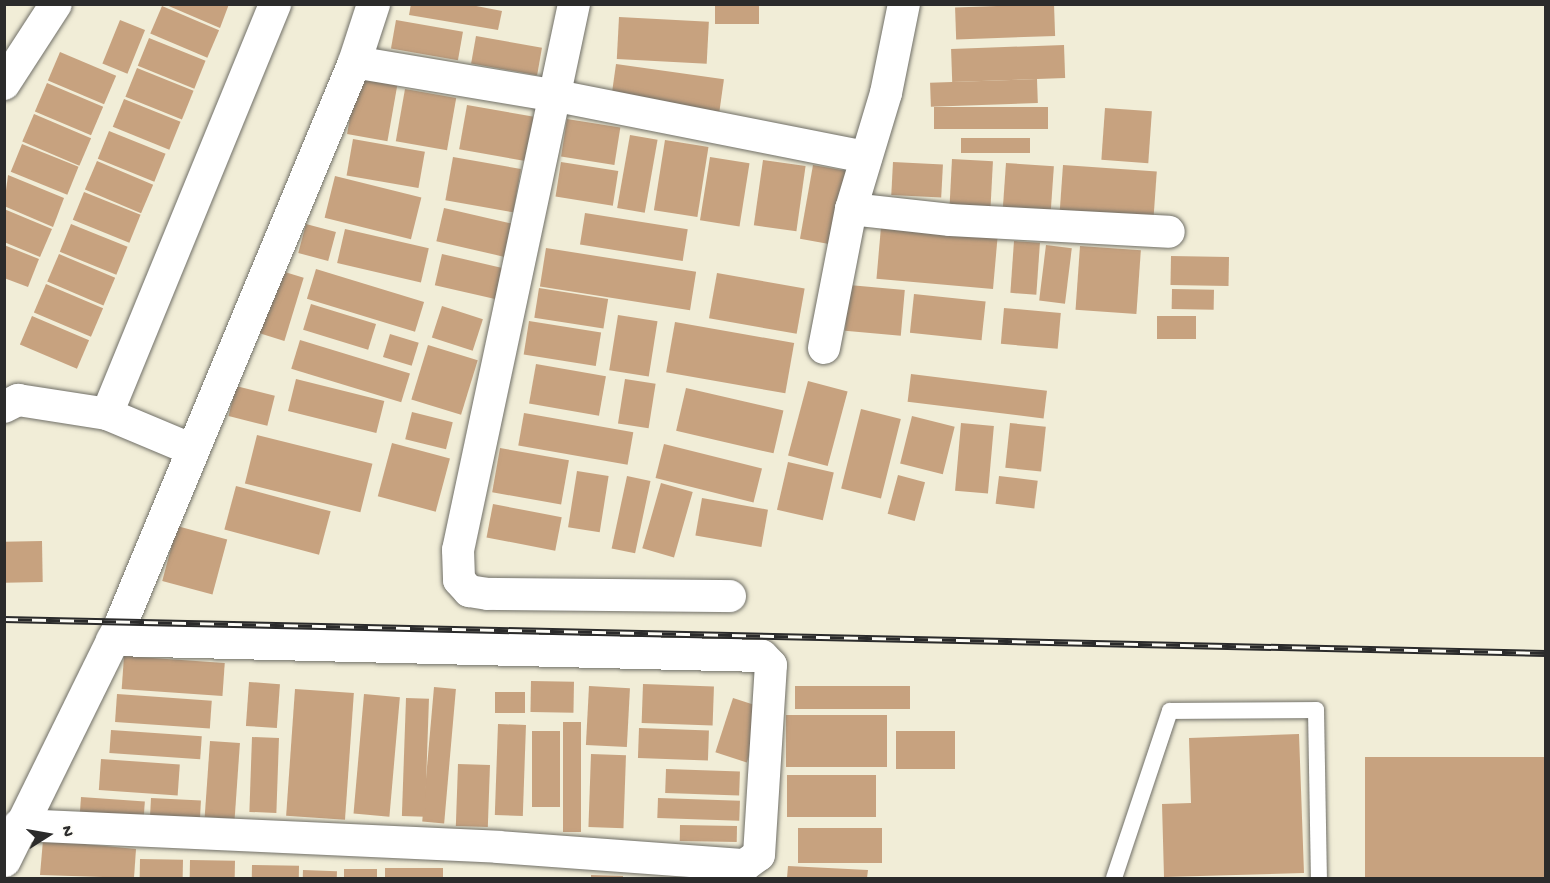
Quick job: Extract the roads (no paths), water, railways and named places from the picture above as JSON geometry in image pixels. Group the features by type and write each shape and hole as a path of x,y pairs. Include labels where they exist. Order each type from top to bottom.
{"street":[{"path":"4,84 56,4"},
{"path":"107,414 275,4"},
{"path":"4,860 112,640 354,62 373,4"},
{"path":"574,4 557,96 458,550 459,580 469,591 488,594 730,596"},
{"path":"824,348 851,209 886,93 904,4"},
{"path":"354,62 557,96 866,157"},
{"path":"851,209 950,220 1168,232"},
{"path":"9,396 107,414 193,450"},
{"path":"20,825 498,847 746,865 759,855 771,665 762,656 112,640"}],"lane":[{"path":"1114,879 1170,711 1294,710 1316,710 1319,879"}],"railway":[{"path":"4,619 1546,653"}]}
